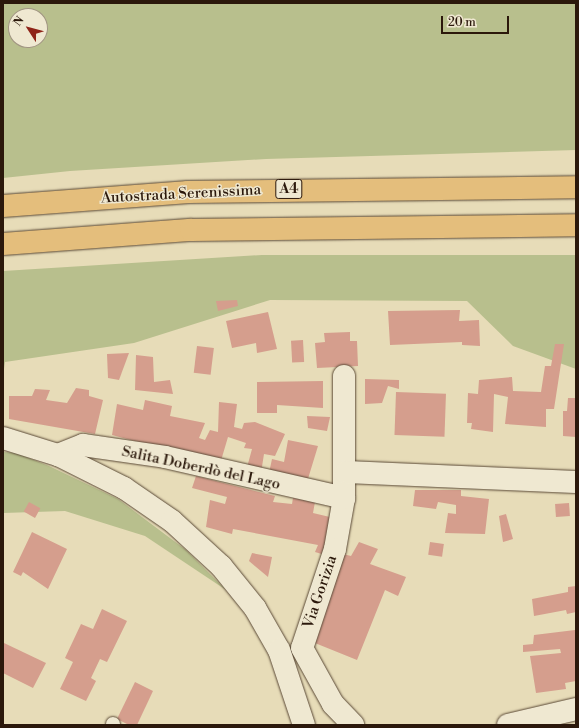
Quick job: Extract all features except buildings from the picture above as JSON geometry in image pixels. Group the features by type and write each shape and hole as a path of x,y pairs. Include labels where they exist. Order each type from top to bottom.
{"highway":[{"name":"Autostrada Serenissima","path":"3,206 188,192 576,187"},
{"path":"3,244 191,230 576,225"}],"street":[{"name":"Via Gorizia","path":"344,376 346,472 344,498 334,550 302,648 333,704 353,725"},
{"path":"3,438 58,455 124,488 172,521 221,566 256,608 279,650 304,725"},
{"name":"Salita Doberdò del Lago","path":"58,455 83,445 165,457 344,498"},
{"path":"346,472 576,482"},
{"path":"508,725 576,709"}],"green space":[{"path":"3,3 576,3 576,150 266,159 70,171 3,178"},
{"path":"262,255 576,255 576,369 513,346 467,301 270,300 134,343 5,362 3,376 3,271"},
{"path":"3,452 16,453 49,466 118,499 186,550 226,590 145,536 65,511 3,513"}]}
